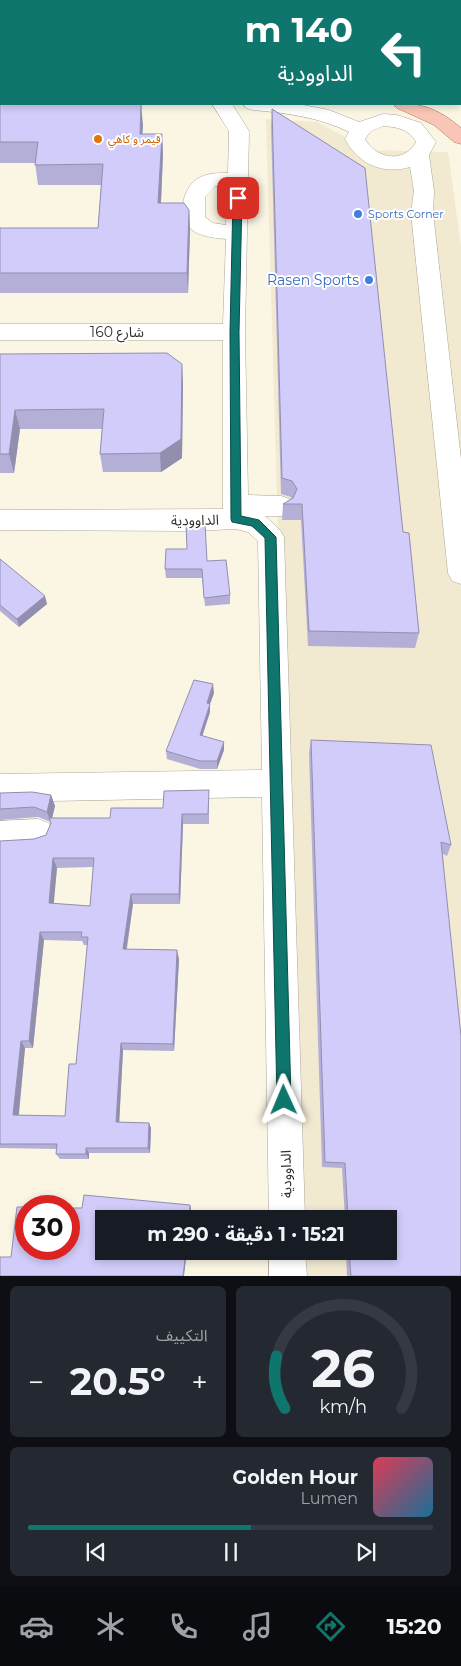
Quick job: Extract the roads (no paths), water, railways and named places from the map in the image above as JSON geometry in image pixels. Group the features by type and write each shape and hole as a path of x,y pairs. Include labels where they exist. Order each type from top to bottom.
{"main road":[{"path":"406,105 441,121 461,138"}],"street":[{"path":"223,105 239,131 234,332 236,512 281,506"},
{"path":"239,131 260,105"},
{"path":"267,105 341,119 360,130"},
{"path":"383,120 398,121 412,125 422,133 426,142 424,151 419,156 409,161 382,162 368,157 358,149 355,139 360,130 370,123 383,120"},
{"path":"419,156 424,191 422,204 461,573"},
{"path":"382,162 422,204"},
{"path":"237,234 202,227 195,221 193,213 195,195 199,186 209,180 238,179"},
{"name":"شارع 160","path":"0,332 234,332"},
{"name":"الداوودية","path":"0,520 236,512 256,523 271,537 287,1210"},
{"path":"0,788 278,783"},
{"path":"0,835 38,833"},
{"path":"287,1260 288,1276"}],"place":[{"name":"قيمر و كاهي","path":"98,139"},
{"name":"Sports Corner","path":"358,214"},
{"name":"Rasen Sports","path":"369,280"}]}
